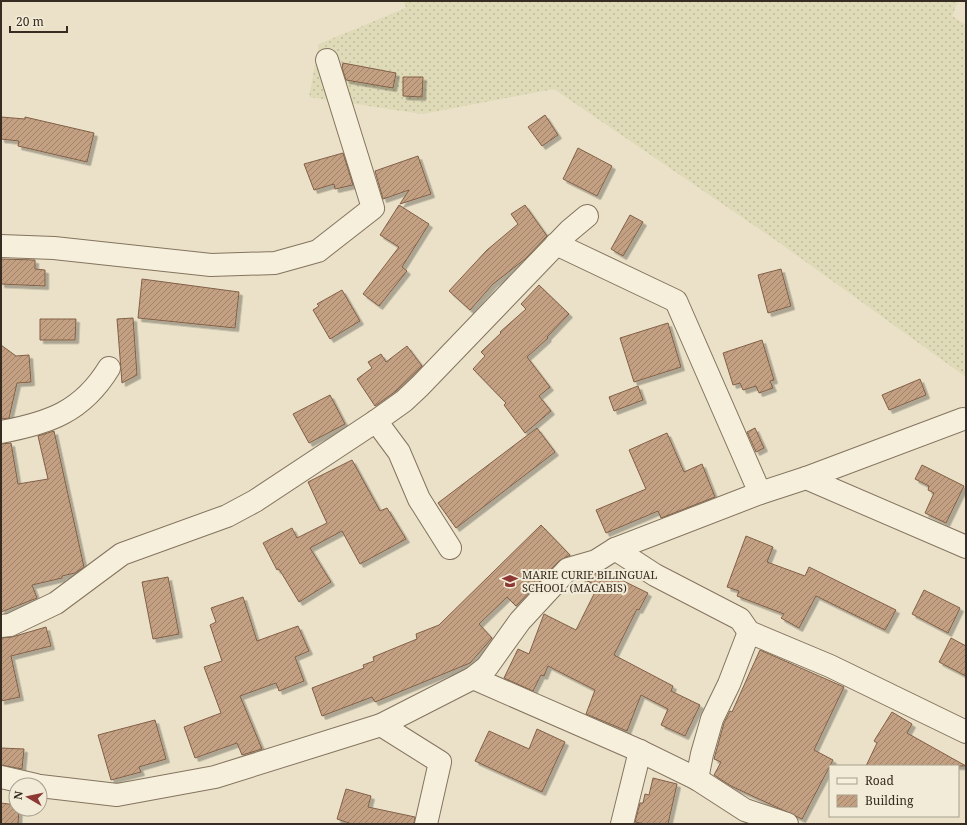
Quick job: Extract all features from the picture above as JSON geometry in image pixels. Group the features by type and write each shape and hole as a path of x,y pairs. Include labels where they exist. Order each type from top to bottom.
{"street":[{"path":"1,246 54,248 211,265 275,263 318,251 372,208 327,60"},
{"path":"1,626 10,625 56,603 122,554 227,516 255,501 376,421 404,401 420,386 556,244 587,216"},
{"path":"556,244 676,301 760,493"},
{"path":"1,432 29,426 70,410 99,384 109,368"},
{"path":"48,787 117,795 215,777 381,725 474,678 487,666 520,621 568,569 596,561 615,549 760,493 806,478 963,419"},
{"path":"376,421 399,452 419,499 450,548"},
{"path":"806,478 966,547"},
{"path":"615,549 656,575 740,619 749,632 830,666 966,732"},
{"path":"697,779 702,754 712,719 729,684 749,632"},
{"path":"474,678 640,751 697,779 746,810 787,824"},
{"path":"381,725 440,762 426,824"},
{"path":"622,824 640,751"}],"shaded area":[{"path":"404,1 958,1 952,16 966,25 966,377 777,241 554,89 422,114 309,97 319,44 406,8"}],"building":[{"path":"343,63 396,73 393,88 346,80 342,68"},
{"path":"403,77 423,77 422,97 403,96"},
{"path":"545,115 558,135 542,146 528,127"},
{"path":"1,117 25,119 25,117 94,133 87,162 18,146 19,141 1,139"},
{"path":"578,148 612,166 597,196 563,179"},
{"path":"343,153 353,185 335,189 334,184 314,190 304,164"},
{"path":"418,156 431,194 400,204 409,190 383,199 375,171"},
{"path":"399,205 429,224 402,267 407,271 379,306 363,294 399,247 380,235"},
{"path":"525,205 547,236 525,259 493,284 470,310 449,291 487,250 518,224 511,214"},
{"path":"630,215 643,222 623,256 611,249"},
{"path":"1,259 35,260 35,269 45,270 45,286 1,284"},
{"path":"781,269 791,306 768,313 758,275"},
{"path":"142,279 239,292 235,328 138,318"},
{"path":"539,285 569,314 547,337 548,338 527,357 550,387 539,396 551,411 525,433 504,405 506,403 473,369 485,356 481,352 501,333 500,332 526,309 521,304"},
{"path":"342,290 360,321 330,339 313,310 319,306 317,304"},
{"path":"133,318 137,375 122,383 117,319"},
{"path":"40,319 76,319 75,340 40,340"},
{"path":"668,323 681,367 634,382 620,338"},
{"path":"762,340 774,380 770,381 773,388 759,393 756,386 743,390 740,383 733,385 723,353"},
{"path":"1,345 16,356 29,355 31,382 17,383 9,418 1,419"},
{"path":"407,346 422,366 396,391 375,406 357,379 372,368 368,362 381,354 386,362"},
{"path":"920,379 926,395 889,410 882,395"},
{"path":"638,386 643,400 614,411 609,397"},
{"path":"330,395 345,424 309,443 293,414"},
{"path":"537,428 555,452 456,528 438,503"},
{"path":"755,428 764,448 756,452 747,432"},
{"path":"54,431 84,567 75,573 62,576 62,578 32,585 37,598 1,612 1,444 11,443 18,484 48,479 38,436"},
{"path":"667,433 684,472 702,464 715,497 661,518 658,511 606,533 596,510 646,489 629,450"},
{"path":"352,460 380,511 387,508 406,539 360,564 342,531 310,548 331,582 299,602 279,569 277,570 263,543 292,528 297,538 327,523 308,482"},
{"path":"922,465 964,486 946,523 925,513 934,493 928,490 929,486 915,479"},
{"path":"541,525 570,555 559,561 516,606 507,597 479,624 492,638 470,663 375,702 372,697 322,716 312,688 364,668 363,665 374,661 373,657 417,639 416,634 439,625"},
{"path":"746,536 773,547 767,562 805,576 809,567 896,610 885,630 816,596 799,628 781,618 784,614 737,596 739,591 727,587"},
{"path":"603,571 648,593 639,610 637,609 614,655 673,686 671,691 700,705 685,736 661,725 668,709 641,695 627,731 586,714 595,690 548,666 544,676 541,675 533,691 504,678 518,649 529,654 544,614 576,630 598,586 581,578"},
{"path":"168,577 179,634 153,639 142,582"},
{"path":"924,590 960,608 948,633 912,614"},
{"path":"243,597 257,641 298,626 309,651 295,657 304,681 279,691 276,683 240,696 262,749 242,755 237,743 195,758 184,727 221,713 204,667 222,661 210,625 216,622 211,608"},
{"path":"46,627 51,646 11,656 20,697 1,701 1,638 12,637"},
{"path":"951,638 966,646 966,676 939,662"},
{"path":"760,650 844,687 814,750 833,760 829,765 802,819 731,786 714,775 721,762 714,759 724,723 730,711 732,712"},
{"path":"892,712 912,724 907,733 966,766 866,765 877,743 874,741"},
{"path":"155,720 166,759 139,767 141,772 111,780 98,735"},
{"path":"537,729 565,742 542,792 475,761 489,731 529,749"},
{"path":"1,748 24,749 22,769 1,765"},
{"path":"653,778 677,784 668,824 645,824 635,822 640,803 643,803 645,794 649,795"},
{"path":"346,789 371,796 368,807 415,817 414,824 352,824 337,819"},
{"path":"1,803 8,804 8,817 18,817 18,824 1,824"}],"place":[{"name":"MARIE CURIE BILINGUAL SCHOOL (MACABIS)","path":"510,581"}]}
